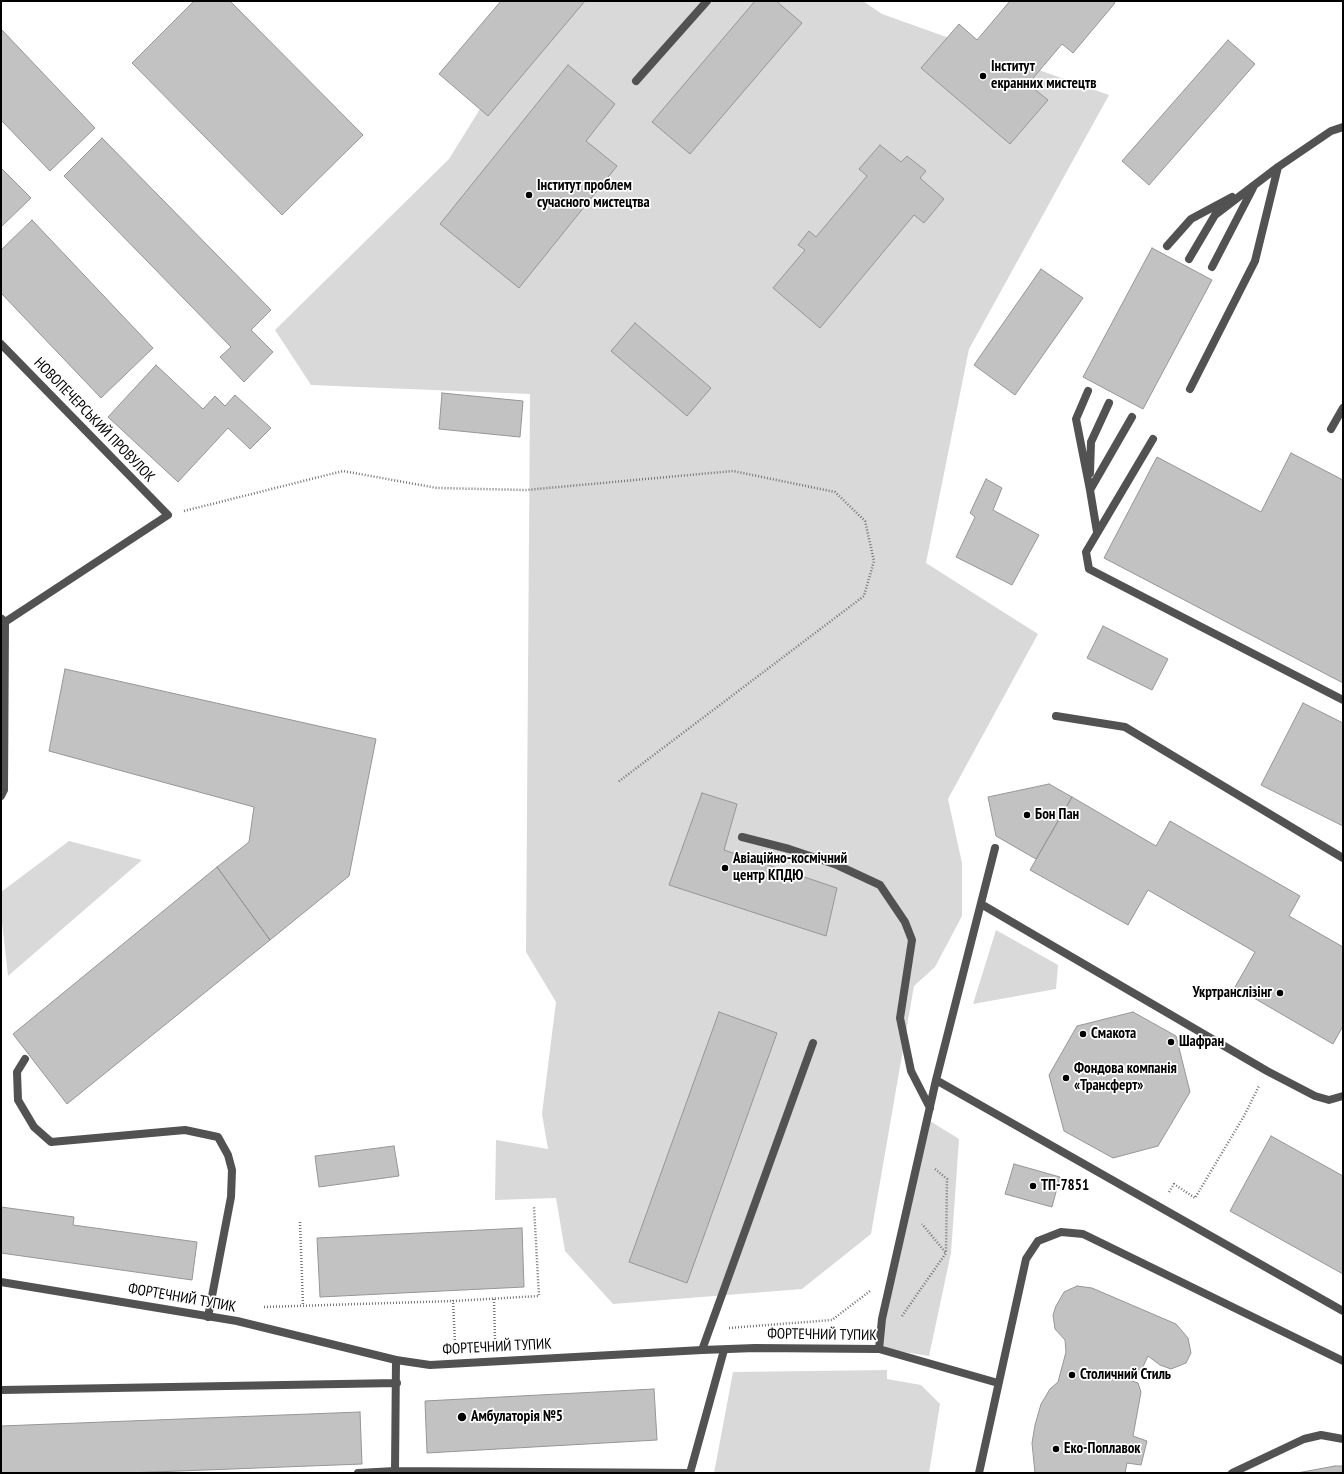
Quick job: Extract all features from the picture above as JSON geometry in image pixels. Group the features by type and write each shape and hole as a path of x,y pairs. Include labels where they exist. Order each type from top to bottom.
{"street":[{"path":"636,80 707,1"},
{"path":"1189,259 1215,215 1278,167 1331,130 1343,127"},
{"path":"1190,389 1255,261 1278,167"},
{"path":"1167,246 1191,219 1254,185"},
{"path":"1212,267 1254,185"},
{"name":"НОВОПЕЧЕРСЬКИЙ ПРОВУЛОК","path":"1,344 168,515"},
{"path":"1088,392 1076,419 1097,532"},
{"path":"1090,490 1091,442 1109,403"},
{"path":"1331,429 1343,408"},
{"path":"1090,490 1132,417"},
{"path":"1153,439 1086,552 1089,569 1343,700"},
{"path":"1,796 4,790 3,620 168,515"},
{"path":"1056,716 1125,727 1343,858"},
{"path":"742,837 789,849 837,865 880,886 905,922 912,940 900,1018 910,1071 930,1108"},
{"path":"879,1349 882,1319 936,1080 995,848"},
{"path":"981,904 1267,1071 1315,1096 1329,1100 1343,1096"},
{"path":"702,1350 813,1044"},
{"path":"25,1059 16,1072 18,1100 34,1127 51,1142 185,1130 218,1137 228,1155 232,1170 231,1197 208,1317"},
{"path":"936,1080 1343,1311"},
{"path":"979,1473 1026,1259 1038,1241 1060,1232 1083,1234 1343,1361"},
{"name":"ФОРТЕЧНИЙ ТУПИК","path":"1,1282 237,1322 396,1360 430,1365 754,1348 879,1349 998,1383"},
{"path":"358,1473 690,1473 724,1350"},
{"path":"394,1472 397,1383 396,1360"},
{"path":"1,1390 397,1383"},
{"path":"1232,1473 1304,1439 1321,1435 1343,1439"}],"path":[{"path":"168,515 343,471 437,488 526,490 733,472 836,492 865,521 874,561 864,596 618,782"},
{"path":"1169,1193 1174,1184 1195,1198 1244,1116 1267,1071"},
{"path":"902,1317 946,1253 947,1179 930,1164"},
{"path":"263,1308 453,1301 539,1296 534,1207"},
{"path":"300,1222 303,1306"},
{"path":"920,1222 946,1253"},
{"path":"728,1328 832,1320 893,1273"},
{"path":"494,1299 495,1341"},
{"path":"453,1301 455,1343"}],"shaded area":[{"path":"547,1 863,1 882,14 1109,95 969,349 926,563 1038,634 948,799 962,863 962,916 935,967 914,986 871,1234 802,1289 613,1304 565,1251 556,1198 495,1200 496,1140 548,1149 542,1114 556,1002 526,952 530,394 311,385 275,330 449,159"},
{"path":"69,841 142,860 8,976 1,913 1,892"},
{"path":"996,930 1058,965 1056,989 973,1004"},
{"path":"930,1121 959,1139 951,1253 929,1356 885,1349 881,1342"},
{"path":"887,1370 887,1379 921,1385 940,1404 929,1473 714,1473 733,1372"}],"building":[{"path":"194,1 230,1 363,135 282,215 132,63"},
{"path":"501,1 585,1 488,116 439,74"},
{"path":"755,1 776,1 802,23 690,154 652,122"},
{"name":"Інститут екранних мистецтв","path":"1010,1 1112,1 1115,3 1073,53 1062,44 1028,84 1048,100 1010,144 921,68 959,24 977,40"},
{"path":"1,29 95,128 50,171 1,120"},
{"path":"1228,40 1255,64 1149,185 1122,161"},
{"name":"Інститут проблем сучасного мистецтва","path":"568,65 615,104 586,141 617,166 519,288 440,224"},
{"path":"102,138 271,310 251,330 273,352 244,382 220,357 231,347 64,176"},
{"path":"880,145 901,162 907,156 926,171 920,178 944,199 924,223 914,215 820,328 773,288 805,250 798,245 809,231 816,237 867,176 859,169"},
{"path":"1,168 31,198 1,227"},
{"path":"32,220 153,348 101,398 1,293 1,250"},
{"path":"1152,248 1212,280 1143,409 1083,377"},
{"path":"1041,269 1083,298 1015,395 974,365"},
{"path":"635,323 711,388 687,416 611,351"},
{"path":"156,365 203,409 215,396 225,406 235,395 271,428 250,449 228,428 178,482 108,417"},
{"path":"442,393 523,401 520,437 439,429"},
{"path":"1291,453 1343,480 1343,683 1104,558 1157,457 1261,512"},
{"path":"986,479 1002,488 993,510 1039,535 1012,585 956,557 975,517 970,513"},
{"path":"1103,626 1168,659 1152,690 1087,658"},
{"path":"65,669 376,739 349,876 270,940 217,867 249,842 254,807 49,751"},
{"path":"1303,703 1343,723 1343,826 1261,785"},
{"path":"1049,784 1072,797 1036,859 996,836 988,797"},
{"name":"Авіаційно-космічний центр КПДЮ","path":"702,793 737,804 724,850 837,888 826,936 669,885"},
{"path":"1072,797 1156,846 1170,821 1300,896 1289,916 1343,947 1343,1026 1333,1044 1235,987 1255,952 1148,890 1128,925 1030,870"},
{"path":"217,867 270,940 67,1104 13,1034"},
{"path":"719,1012 777,1033 687,1283 629,1262"},
{"path":"1133,1012 1176,1036 1190,1092 1158,1146 1113,1158 1064,1131 1049,1075 1077,1026"},
{"path":"1271,1136 1343,1176 1343,1274 1230,1211"},
{"path":"394,1146 399,1176 319,1187 315,1156"},
{"name":"ТП-7851","path":"1014,1164 1060,1177 1052,1207 1005,1194"},
{"path":"1,1207 74,1217 73,1225 197,1242 192,1280 1,1253"},
{"path":"522,1228 524,1287 320,1297 317,1238"},
{"path":"1077,1286 1092,1288 1176,1324 1188,1338 1191,1353 1186,1363 1171,1369 1160,1365 1148,1356 1141,1371 1132,1381 1138,1383 1141,1392 1133,1436 1147,1441 1141,1465 1127,1463 1125,1473 1035,1473 1032,1443 1035,1425 1041,1404 1050,1389 1058,1382 1066,1352 1065,1340 1055,1329 1053,1315 1064,1292"},
{"path":"654,1389 657,1440 427,1453 425,1401"},
{"path":"360,1412 362,1464 127,1473 1,1473 1,1426"},
{"path":"1335,1466 1343,1466 1343,1473 1297,1473"}],"place":[{"name":"Інститут екранних мистецтв","path":"983,76"},
{"name":"Інститут проблем сучасного мистецтва","path":"529,195"},
{"name":"Бон Пан","path":"1027,815"},
{"name":"Авіаційно-космічний центр КПДЮ","path":"725,868"},
{"name":"Укртранслізінг","path":"1280,993"},
{"name":"Смакота","path":"1083,1034"},
{"name":"Шафран","path":"1171,1042"},
{"name":"Фондова компанія «Трансферт»","path":"1066,1078"},
{"name":"ТП-7851","path":"1033,1186"},
{"name":"Столичний Стиль","path":"1072,1375"},
{"name":"Амбулаторія №5","path":"462,1417"},
{"name":"Еко-Поплавок","path":"1056,1449"}]}
